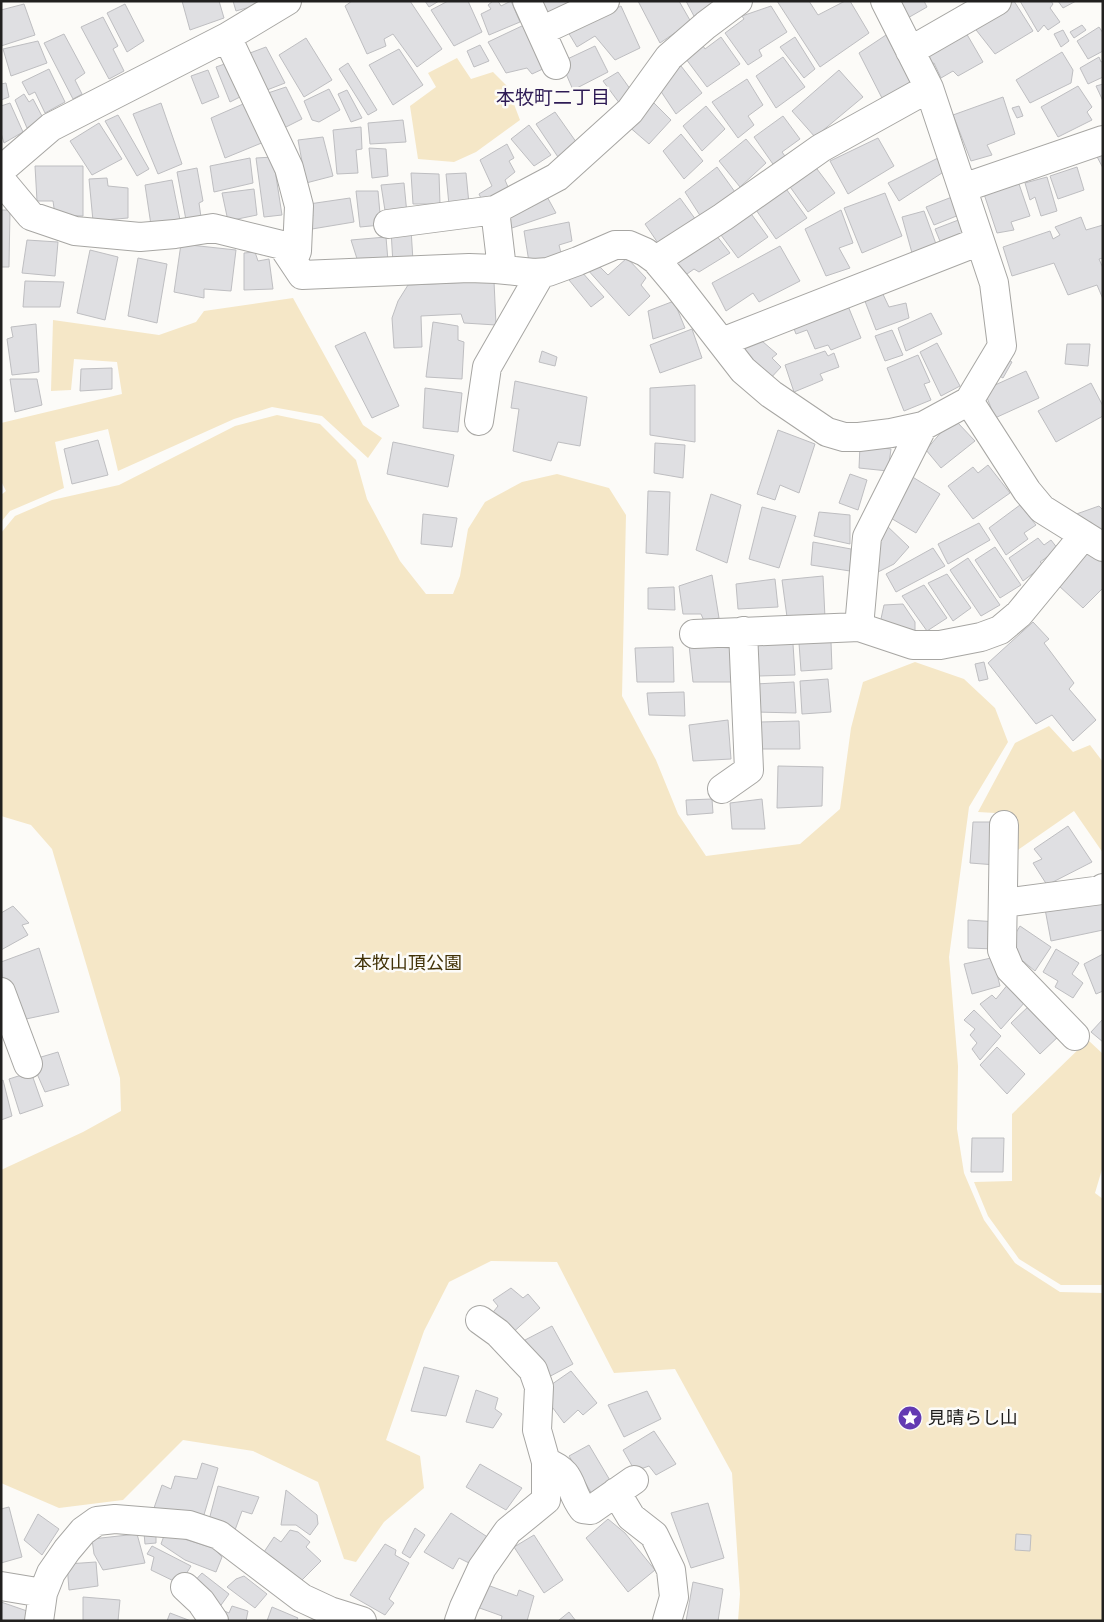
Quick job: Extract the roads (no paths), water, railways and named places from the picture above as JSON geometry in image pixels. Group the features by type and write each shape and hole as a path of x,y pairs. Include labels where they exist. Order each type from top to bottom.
{"street":[{"path":"1,170 51,127 227,37 287,1"},
{"path":"527,1 556,65"},
{"path":"541,31 605,1"},
{"path":"388,224 495,210 557,177 630,111 669,57 706,25 738,1"},
{"path":"298,268 469,268 502,269 534,273 548,272 615,245 629,245 645,252 656,260 744,370 771,394 827,432 844,437 923,426 970,401 1002,346 994,282 963,188 929,88 885,1"},
{"path":"910,51 997,1"},
{"path":"227,37 289,168 299,206 298,268"},
{"path":"656,260 724,217 821,148 929,88"},
{"path":"963,188 1103,140"},
{"path":"1,180 31,216 75,231 140,237 213,228 282,246 298,268"},
{"path":"495,210 502,269"},
{"path":"722,342 980,240"},
{"path":"479,421 487,367 541,272"},
{"path":"694,634 859,627 914,645 940,645 981,637 1000,630 1093,541 1042,509 1027,491 970,401"},
{"path":"859,627 867,537 923,426"},
{"path":"722,789 749,770 743,631"},
{"path":"1004,825 1002,950 1010,969 1075,1036"},
{"path":"1003,903 1102,890 1103,888"},
{"path":"1,992 28,1064"},
{"path":"460,1621 464,1607 482,1568 508,1531 546,1500 546,1462 537,1430 539,1386 534,1370 498,1333 480,1320"},
{"path":"546,1462 558,1466 569,1479 578,1502 583,1509 591,1510 625,1486 631,1517 654,1535 671,1570 674,1597 667,1621"},
{"path":"39,1621 43,1593 51,1573 67,1550 83,1531 97,1521 115,1519 188,1525 219,1535 302,1598 330,1611 362,1621"},
{"path":"1,1586 43,1593"},
{"path":"185,1587 201,1602 214,1621"}],"place":[{"name":"見晴らし山","path":"910,1418"}],"district":[{"name":"本牧町二丁目","path":"553,97"}],"park label":[{"name":"本牧山頂公園","path":"408,963"}]}
